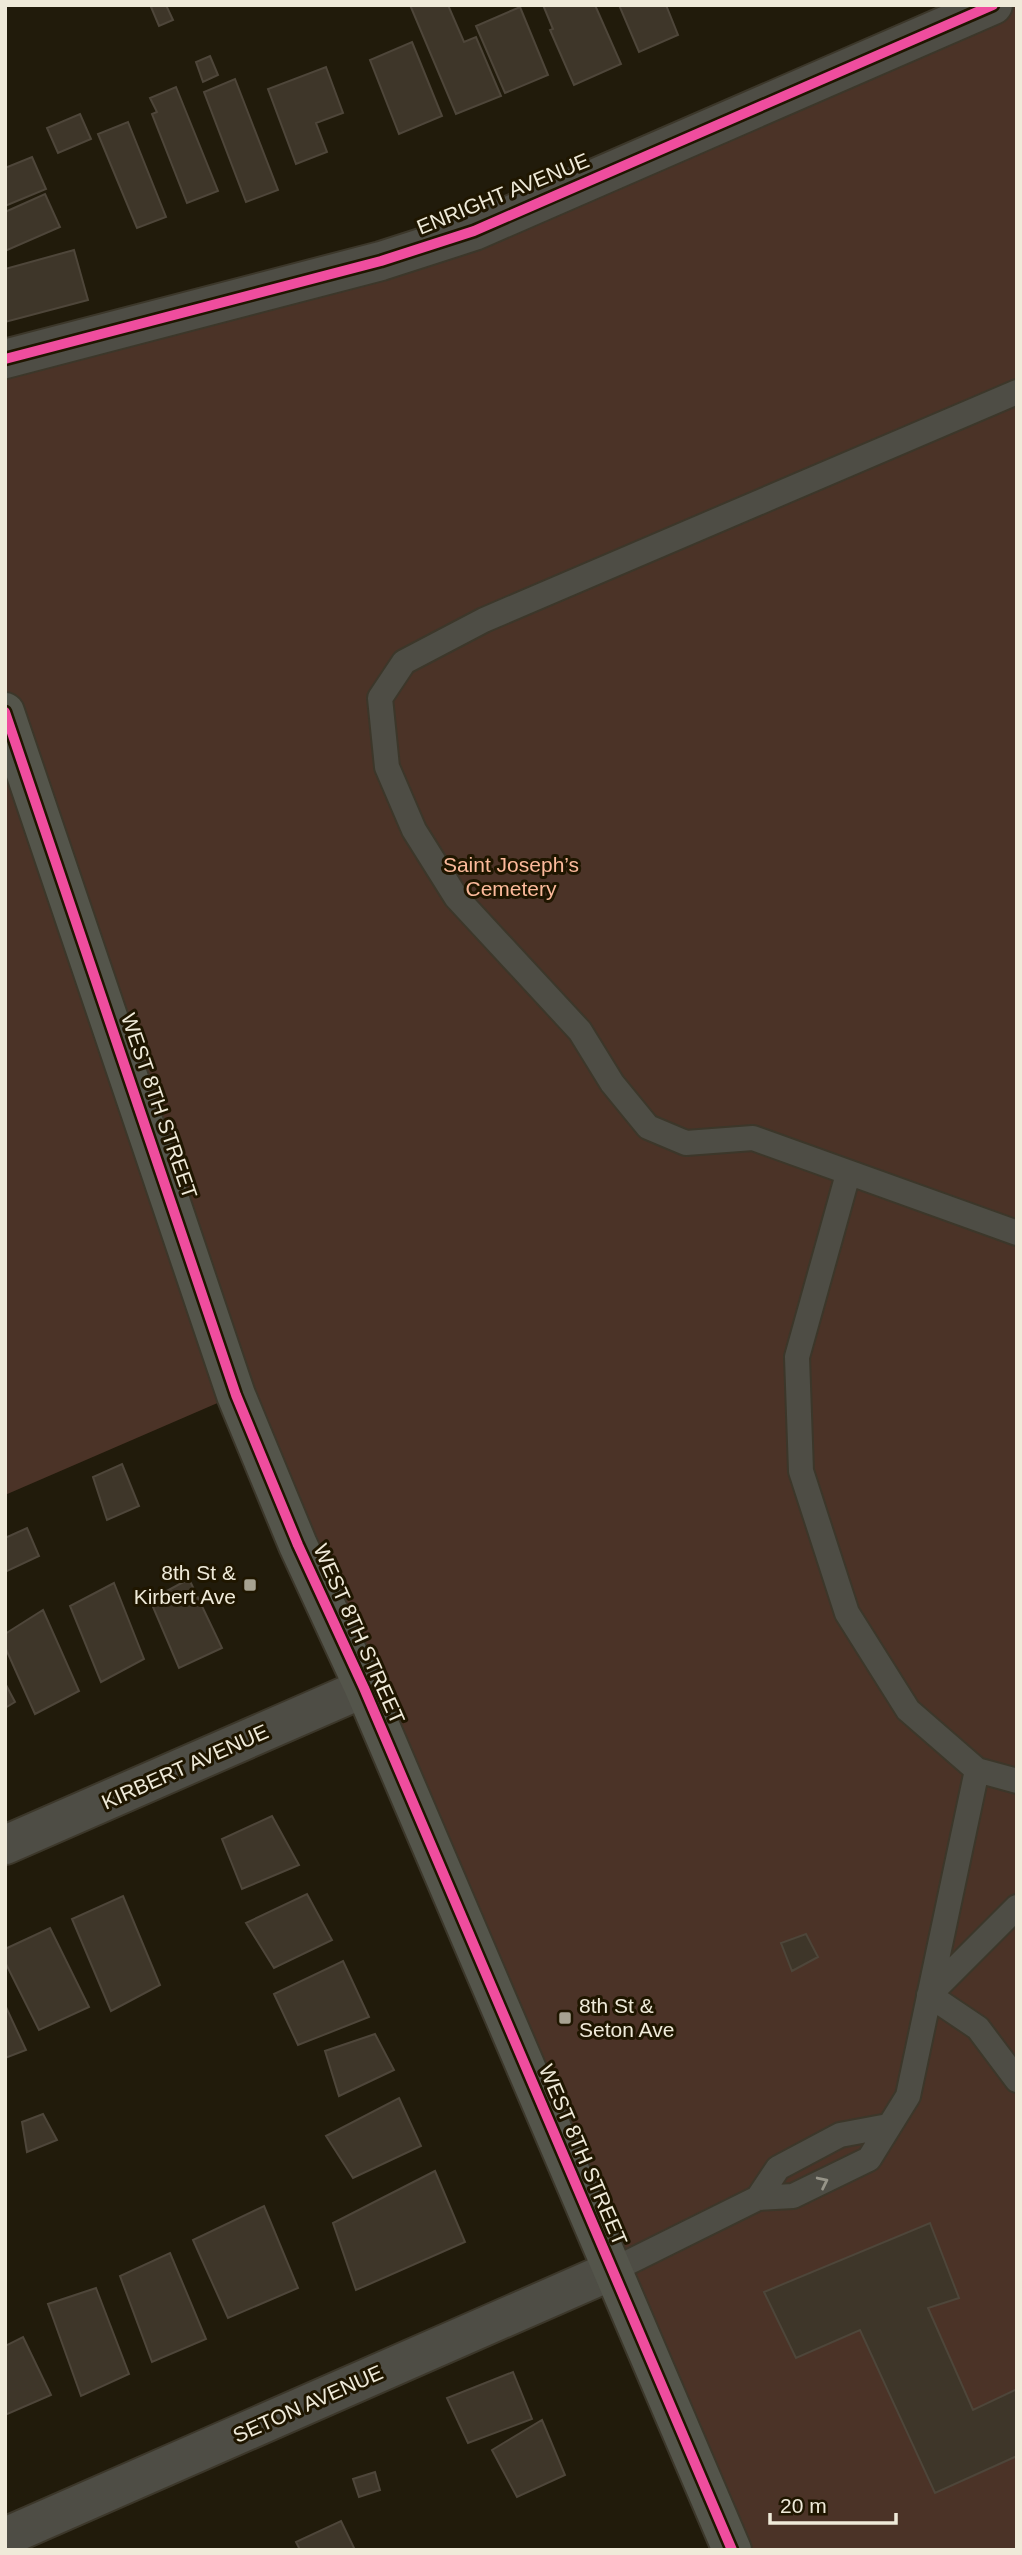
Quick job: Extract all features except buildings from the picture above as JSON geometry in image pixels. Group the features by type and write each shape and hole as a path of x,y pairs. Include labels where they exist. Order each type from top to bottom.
{"street":[{"name":"ENRIGHT AVENUE","path":"5,359 381,261 474,231 993,5"},
{"name":"WEST 8TH STREET","path":"5,712 236,1395 298,1545 364,1688 732,2550"},
{"name":"KIRBERT AVENUE","path":"5,1845 364,1688"},
{"name":"SETON AVENUE","path":"5,2537 611,2271"}],"lane":[{"path":"1017,392 484,620 404,662 380,698 387,767 414,830 456,897 580,1031 612,1083 648,1127 687,1143 753,1138 1017,1233"},
{"path":"848,1174 797,1357 801,1471 846,1613 908,1710 977,1770 1017,1781"},
{"path":"611,2271 758,2199 793,2196 869,2159 908,2096 977,1770"},
{"path":"929,1995 1017,1907"},
{"path":"929,1995 978,2028 1017,2080"},
{"path":"758,2199 778,2168 839,2135 888,2126"}],"green space":[{"name":"Saint Joseph’s Cemetery","path":"993,5 1017,5 1017,2550 732,2550 236,1395 5,1495 5,359 381,261"}],"cycle path":[{"path":"5,359 381,261 474,231 993,5"},
{"path":"5,712 236,1395 298,1545 364,1688 732,2550"}],"place":[{"name":"8th St & Kirbert Ave","path":"250,1585"},
{"name":"8th St & Seton Ave","path":"565,2018"}]}
